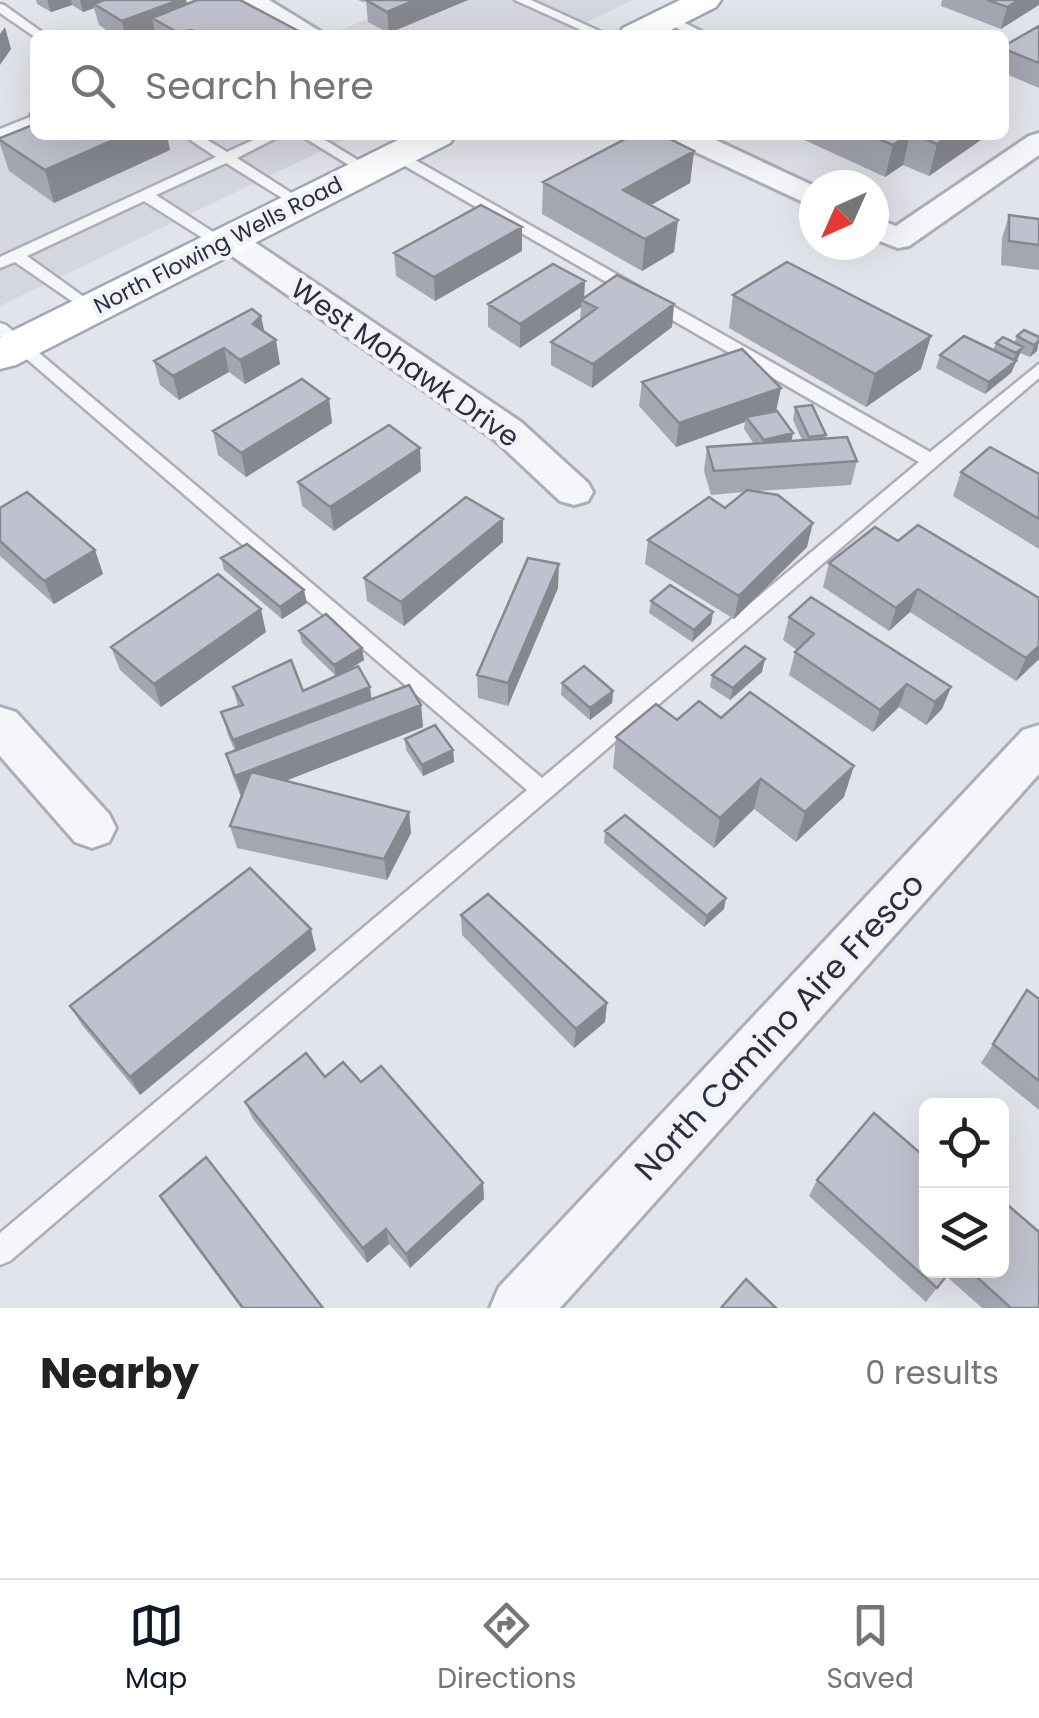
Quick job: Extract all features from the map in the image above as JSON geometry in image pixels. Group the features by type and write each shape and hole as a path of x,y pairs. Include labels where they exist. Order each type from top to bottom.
{"main road":[{"path":"645,30 705,0"},
{"name":"North Flowing Wells Road","path":"7,342 92,310 426,140"}],"street":[{"path":"250,0 304,30"},
{"path":"692,140 799,191"},
{"path":"889,234 898,239 1039,142"},
{"name":"West Mohawk Drive","path":"226,242 508,431 574,492"},
{"path":"0,725 92,828"},
{"name":"North Camino Aire Fresco","path":"520,1308 1039,744"}],"lane":[{"path":"522,0 591,30"},
{"path":"0,8 33,30"},
{"path":"667,19 692,30"},
{"path":"0,134 30,121"},
{"path":"198,140 300,203"},
{"path":"0,264 264,140"},
{"path":"320,140 382,163 931,462"},
{"path":"145,195 226,242"},
{"path":"16,256 92,310"},
{"path":"7,342 544,792"},
{"path":"0,1251 1039,370"}],"shaded area":[{"path":"413,0 633,0 570,30 341,30"},
{"path":"30,132 30,140 344,140 0,306 0,145"}],"building":[{"path":"104,0 179,0 122,21 94,4"},
{"path":"197,0 240,0 297,30 173,30 152,18"},
{"path":"366,0 415,0 387,12"},
{"path":"987,0 1019,0 1007,7"},
{"path":"1039,26 1039,63 1009,51 1009,43"},
{"path":"30,126 30,140 114,140 45,170 0,138"},
{"path":"623,140 672,140 694,151 623,190 678,220 645,239 543,182"},
{"path":"481,205 522,227 434,277 394,253"},
{"path":"1009,215 1039,219 1039,245 1009,241"},
{"path":"787,262 931,336 875,374 733,295"},
{"path":"553,264 585,281 520,324 488,304"},
{"path":"617,275 674,304 593,364 551,342 597,308 581,300"},
{"path":"252,309 261,316 253,324 276,340 240,360 224,348 173,376 154,361"},
{"path":"1024,330 1039,337 1039,341 1034,345 1017,336"},
{"path":"964,336 1016,361 989,382 940,355"},
{"path":"1003,337 1023,347 1016,353 996,343"},
{"path":"742,349 781,388 679,423 642,382"},
{"path":"302,379 329,399 241,453 213,431"},
{"path":"812,405 826,435 809,437 795,407"},
{"path":"777,411 793,433 764,440 746,417"},
{"path":"389,425 420,448 330,507 298,482"},
{"path":"847,437 857,461 714,471 707,447"},
{"path":"990,447 1039,474 1039,519 961,472"},
{"path":"747,490 778,495 813,523 739,596 648,540 709,497 725,508"},
{"path":"27,492 95,550 44,581 0,541 0,508"},
{"path":"466,497 503,519 401,602 364,578"},
{"path":"918,525 1039,598 1039,646 1026,658 918,589 896,608 829,563 875,527 898,541"},
{"path":"247,544 304,590 280,607 221,558"},
{"path":"528,558 559,564 508,683 477,675"},
{"path":"218,574 261,609 154,684 111,647"},
{"path":"670,585 713,612 694,630 651,601"},
{"path":"811,597 951,687 935,702 907,684 880,710 795,652 814,634 789,617"},
{"path":"326,614 362,648 334,665 299,631"},
{"path":"745,646 765,659 733,688 712,675"},
{"path":"291,660 303,691 358,666 370,687 233,740 221,712 243,705 233,687"},
{"path":"584,666 613,691 590,708 562,683"},
{"path":"409,685 421,705 235,776 226,754"},
{"path":"750,692 854,766 805,812 761,779 720,818 616,737 656,704 677,720 699,701 721,718"},
{"path":"435,725 453,750 422,765 405,739"},
{"path":"251,772 409,812 384,859 230,826"},
{"path":"625,815 726,898 707,916 605,831"},
{"path":"250,868 311,929 130,1077 70,1006"},
{"path":"488,894 607,1003 576,1029 461,915"},
{"path":"1027,990 1039,999 1039,1081 993,1044"},
{"path":"306,1053 325,1077 343,1062 361,1082 381,1066 483,1183 406,1254 386,1229 363,1248 245,1102"},
{"path":"874,1113 919,1152 919,1272 817,1180"},
{"path":"206,1157 323,1308 243,1308 160,1196"},
{"path":"1009,1206 1039,1232 1039,1308 1011,1308 978,1278 1009,1278"},
{"path":"926,1278 945,1278 937,1288"},
{"path":"746,1279 776,1308 721,1308"}]}
